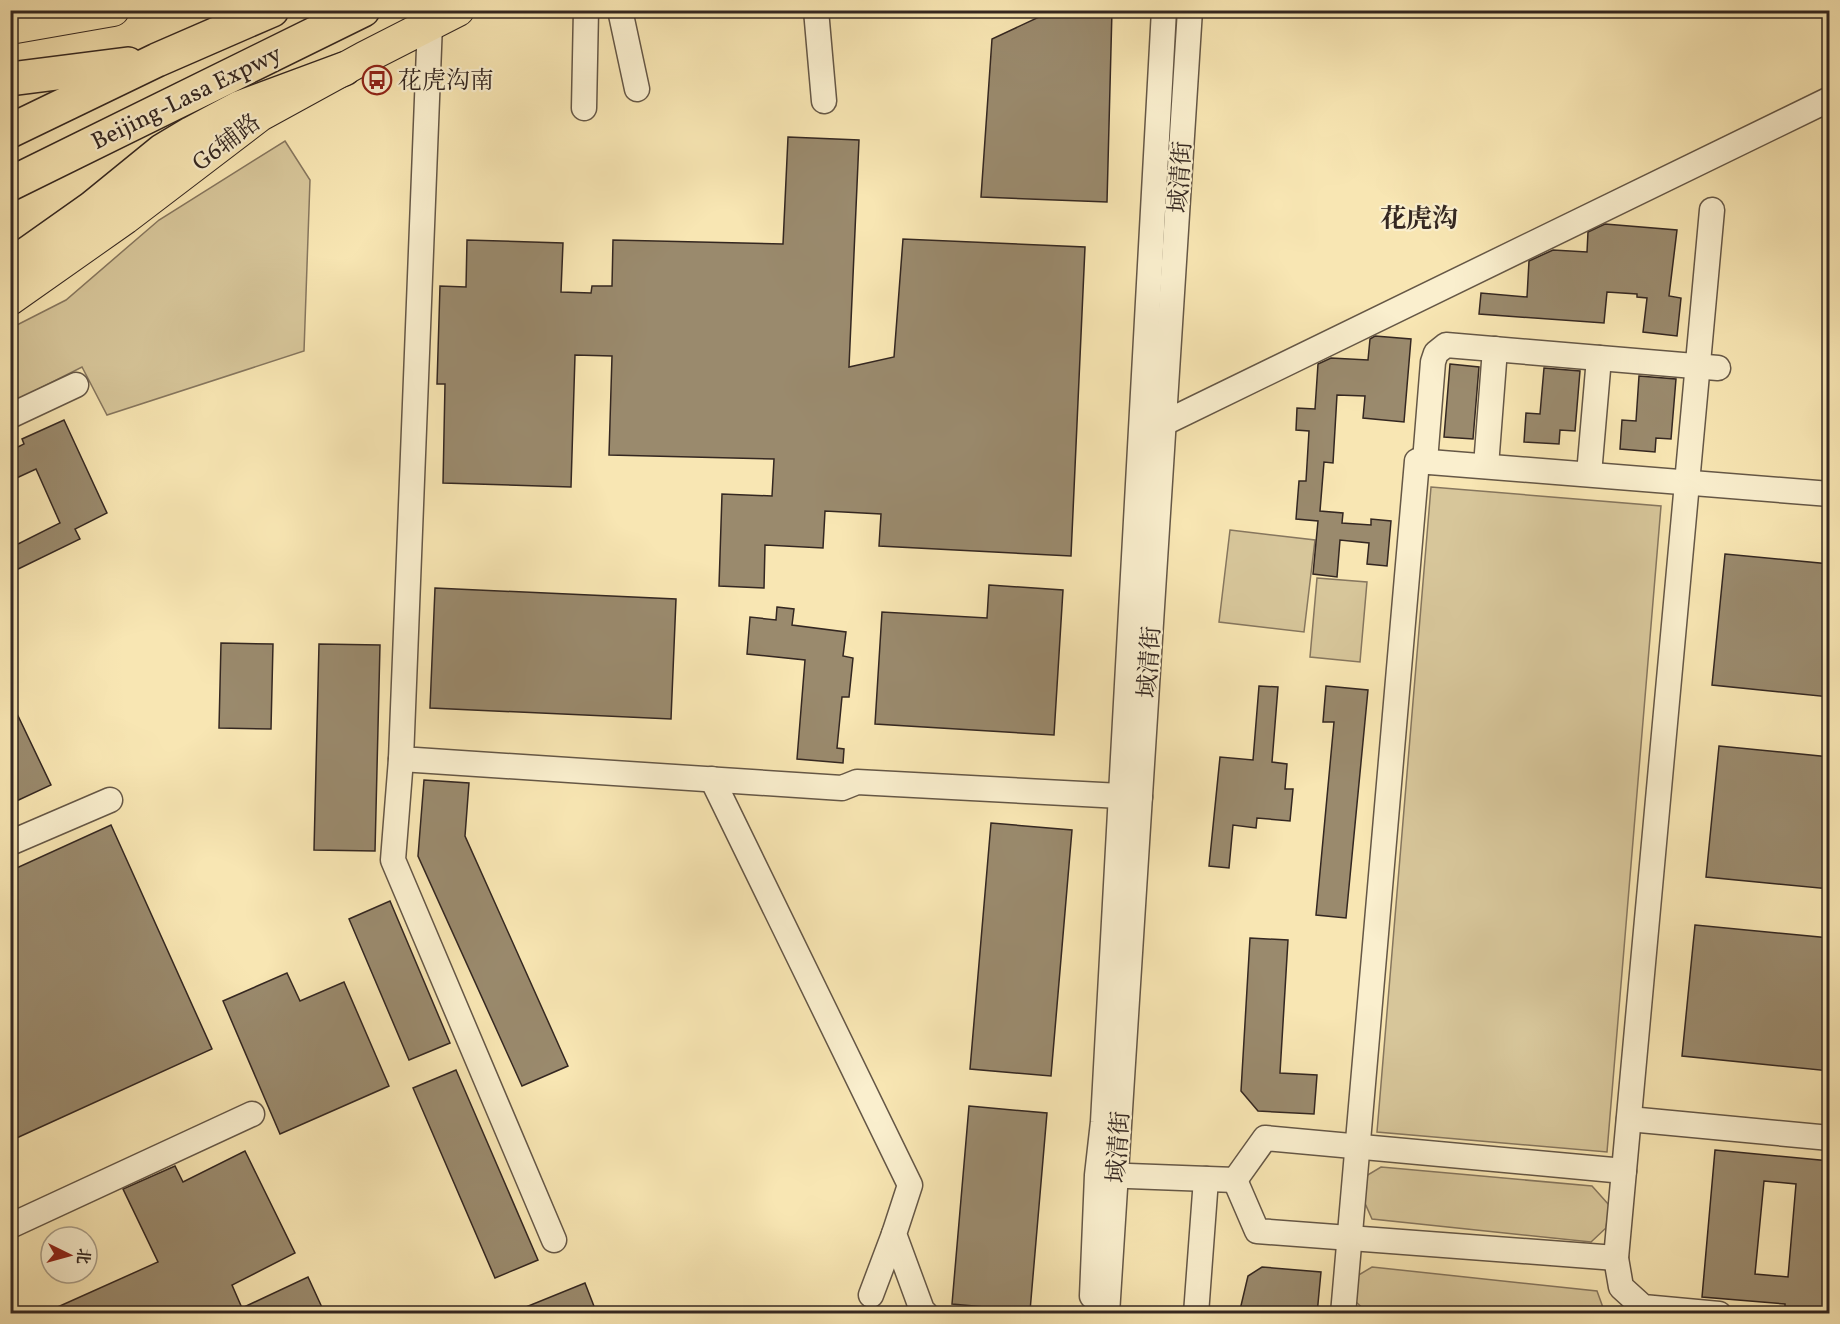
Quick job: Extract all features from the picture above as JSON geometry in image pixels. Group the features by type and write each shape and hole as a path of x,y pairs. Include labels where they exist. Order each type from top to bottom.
{"highway":[{"name":"Beijing-Lasa Expwy","path":"10,131 157,60 272,10"},
{"name":"Beijing-Lasa Expwy","path":"10,184 363,10"},
{"path":"10,80 157,60"},
{"path":"10,266 92,208 162,152 192,133 239,108 344,69"}],"main road":[{"path":"10,28 113,10"},
{"name":"G6辅路","path":"10,299 125,218 260,115 458,10"}],"street":[{"path":"584,108 586,10"},
{"path":"620,10 637,89"},
{"path":"816,10 824,101"},
{"name":"域清街","path":"1131,796 1142,433 1164,10"},
{"name":"域清街","path":"1107,1314 1106,1175 1103,1122 1164,423 1190,10"},
{"path":"430,23 401,759 393,860 554,1240"},
{"path":"1142,433 1830,99"},
{"path":"1705,1313 1643,1307 1622,1287 1616,1258 1687,482 1708,368 1712,210"},
{"path":"1425,461 1432,362 1436,353 1446,345 1708,368"},
{"path":"1486,466 1495,349"},
{"path":"1589,474 1599,358"},
{"path":"10,416 76,386"},
{"path":"1344,1314 1418,461 1830,494"},
{"path":"401,759 842,788 857,782 1131,796"},
{"path":"712,779 910,1185 871,1295"},
{"path":"10,843 110,800"},
{"path":"10,1226 252,1114"},
{"path":"1629,1119 1830,1138"},
{"path":"1235,1180 1265,1138 1624,1171"},
{"path":"1106,1175 1235,1180"},
{"name":"域清街","path":"1091,1314 1106,1175"},
{"path":"1196,1314 1206,1179"},
{"path":"1235,1180 1257,1231 1616,1258"},
{"path":"894,1234 922,1310 926,1314"}],"shaded area":[{"path":"285,141 310,180 304,351 107,415 82,367 11,403 11,328 66,300 159,220"},
{"path":"1431,487 1661,506 1607,1152 1377,1132"},
{"path":"1230,530 1315,540 1304,632 1219,622"},
{"path":"1317,578 1367,582 1360,662 1310,657"},
{"path":"1381,1167 1592,1186 1609,1205 1606,1228 1591,1242 1372,1219 1364,1201 1366,1176"},
{"path":"1372,1267 1597,1291 1605,1313 1369,1314 1356,1302 1357,1276"}],"building":[{"path":"1054,10 1112,10 1107,202 981,197 992,39"},
{"path":"788,137 859,140 849,367 894,357 903,239 1085,247 1071,556 879,546 881,514 825,511 823,548 765,545 764,588 719,586 722,494 772,496 774,459 609,455 612,356 575,355 571,487 443,483 445,384 437,384 440,286 466,287 467,240 563,243 561,292 591,293 592,286 612,286 613,240 783,244"},
{"path":"1605,224 1677,230 1669,296 1681,298 1677,336 1643,332 1647,298 1637,297 1637,294 1607,292 1604,323 1479,314 1481,293 1527,297 1529,261 1553,250 1587,252 1588,232"},
{"path":"1375,336 1411,339 1404,422 1363,418 1365,396 1337,395 1333,463 1324,462 1320,511 1343,513 1342,523 1371,525 1371,519 1391,521 1387,566 1367,564 1369,543 1340,540 1337,577 1313,574 1318,521 1296,519 1299,481 1306,481 1309,431 1296,430 1297,408 1315,409 1318,364 1331,358 1368,360 1370,339"},
{"path":"1450,364 1479,367 1473,439 1444,437"},
{"path":"1544,368 1580,371 1575,431 1560,430 1559,444 1524,442 1526,413 1540,414"},
{"path":"1639,376 1676,379 1671,439 1656,438 1655,452 1620,449 1622,420 1636,421"},
{"path":"64,420 107,513 75,529 80,539 10,573 10,548 60,523 36,469 10,481 10,451 24,444 22,439"},
{"path":"1725,554 1830,564 1830,697 1712,685"},
{"path":"989,585 1063,590 1054,735 875,724 882,612 987,618"},
{"path":"435,588 676,599 671,719 430,708"},
{"path":"777,607 794,609 792,625 846,632 843,656 853,658 849,697 842,697 837,748 844,749 843,763 797,759 805,660 747,654 750,617 776,620"},
{"path":"221,643 273,644 271,729 219,728"},
{"path":"319,644 380,645 375,851 314,850"},
{"path":"1259,686 1278,687 1272,762 1287,764 1285,789 1293,789 1290,821 1257,818 1256,828 1233,825 1229,868 1209,866 1220,757 1253,760"},
{"path":"1326,686 1368,690 1346,918 1316,915 1334,722 1323,722"},
{"path":"10,699 51,785 10,804"},
{"path":"1719,746 1830,757 1830,889 1706,877"},
{"path":"424,780 469,783 465,836 568,1066 522,1086 418,856"},
{"path":"991,823 1072,830 1051,1076 970,1069"},
{"path":"111,825 212,1049 10,1141 10,871"},
{"path":"390,901 450,1043 409,1060 349,919"},
{"path":"1695,925 1830,938 1830,1071 1682,1056"},
{"path":"1250,938 1288,940 1280,1073 1317,1075 1314,1114 1258,1111 1241,1091"},
{"path":"287,973 300,1001 344,982 389,1086 280,1134 223,1001"},
{"path":"456,1070 538,1260 495,1278 413,1088"},
{"path":"969,1106 1047,1113 1030,1311 952,1304"},
{"path":"1715,1150 1830,1161 1830,1314 1785,1310 1785,1304 1702,1297","holes":["1764,1181 1796,1184 1788,1277 1755,1274"]},
{"path":"245,1151 295,1253 232,1285 242,1308 308,1277 325,1314 42,1314 158,1262 123,1189 175,1166 183,1182"},
{"path":"1262,1267 1321,1272 1317,1314 1239,1314 1248,1276"},
{"path":"585,1283 597,1314 511,1314 511,1313"}],"place":[{"name":"花虎沟南","path":"377,80"}],"district":[{"name":"花虎沟","path":"1419,218"}]}
